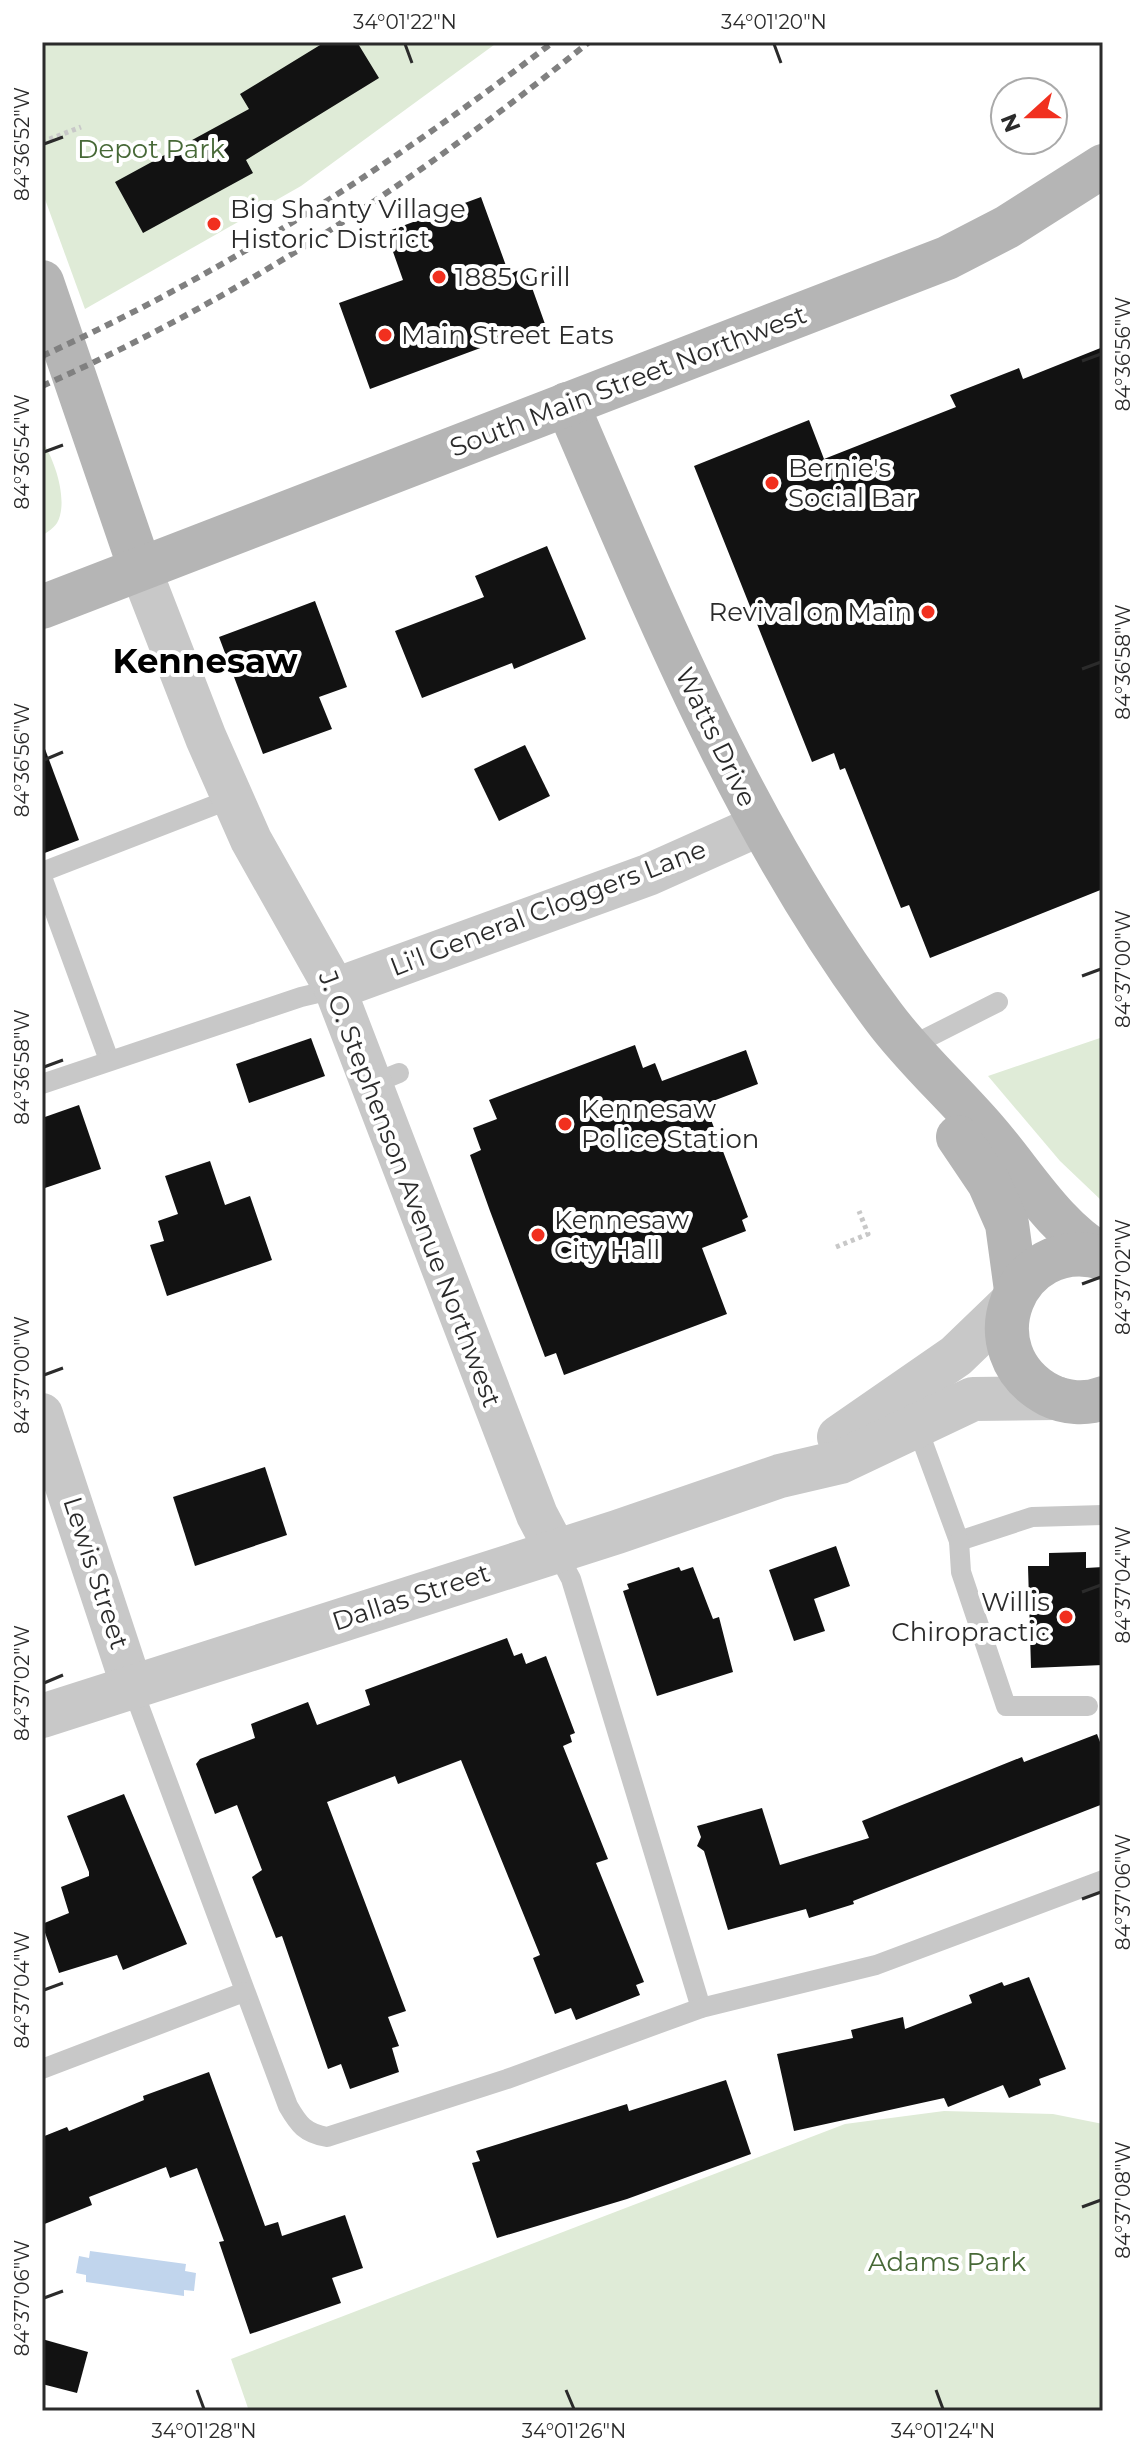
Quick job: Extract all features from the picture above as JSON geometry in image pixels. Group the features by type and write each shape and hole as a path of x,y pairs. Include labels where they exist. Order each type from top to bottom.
{"main road":[{"name":"South Main Street Northwest","path":"42,607 947,258 1007,227 1103,166"},
{"path":"42,282 140,568"},
{"name":"Watts Drive","path":"567,404 678,658 760,825 815,915 907,1048 1001,1209 1011,1246 1013,1298 1006,1328 1009,1351 1019,1371 1036,1388 1056,1398"},
{"name":"Watts Drive","path":"907,1048 987,1133 1056,1219 1103,1257"},
{"path":"1013,1298 1029,1273 1047,1261 1068,1254 1103,1257"},
{"path":"1056,1398 1076,1403 1103,1398"}],"street":[{"name":"J. O. Stephenson Avenue Northwest","path":"140,568 233,798 288,882 335,989 385,1078 532,1502 556,1551"},
{"name":"Li'l General Cloggers Lane","path":"335,989 649,887 760,825"},
{"name":"Dallas Street","path":"780,1476 933,1373 1013,1298"},
{"name":"Dallas Street","path":"42,1716 780,1476 840,1462 973,1399 1056,1398"},
{"name":"Lewis Street","path":"42,1414 132,1687"}],"lane":[{"path":"109,1060 42,875 233,798"},
{"path":"42,1084 335,989"},
{"path":"907,1048 998,1002"},
{"path":"916,1424 959,1541 961,1572 1006,1706 1088,1706"},
{"path":"959,1541 1032,1517 1103,1515"},
{"path":"556,1551 571,1579 701,2008"},
{"path":"132,1687 288,2106 301,2129 327,2137 507,2079 701,2008 876,1965 1103,1880"},
{"path":"42,2069 244,1992"}],"path":[{"path":"42,142 81,127"},
{"path":"836,1247 868,1234 859,1211"}],"green space":[{"name":"Depot Park","path":"42,42 498,42 301,186 85,309 42,191"},
{"path":"42,441 56,470 62,504 57,523 42,536"},
{"path":"1103,1037 1103,1202 1060,1161 988,1076"},
{"name":"Adams Park","path":"944,2111 1053,2114 1103,2124 1103,2411 249,2411 231,2359 845,2124"}],"water":[{"path":"90,2251 186,2264 185,2271 196,2273 194,2291 184,2290 184,2296 86,2282 86,2275 76,2273 79,2256 89,2258"}],"building":[{"path":"325,42 357,42 379,78 246,160 253,173 143,233 115,182 249,109 240,94"},
{"name":"1885 Grill","path":"481,197 509,274 525,268 545,324 370,389 339,303 403,280 386,232"},
{"name":"Revival on Main","path":"1103,347 1103,889 930,958 909,905 901,908 845,768 840,770 834,753 812,762 694,466 809,420 824,459 956,407 950,395 1019,368 1023,379"},
{"path":"547,546 586,639 514,669 512,663 422,698 395,631 484,597 475,576"},
{"path":"315,601 347,687 319,697 332,729 263,754 219,637"},
{"path":"525,745 550,796 499,821 474,769"},
{"path":"42,749 45,749 79,840 42,854"},
{"path":"311,1038 325,1076 249,1103 236,1064"},
{"path":"635,1045 643,1068 655,1063 662,1081 746,1050 758,1084 705,1104 748,1217 742,1220 746,1231 702,1248 727,1314 564,1375 556,1353 545,1357 490,1211 470,1155 481,1150 473,1128 497,1119 489,1100"},
{"path":"79,1105 101,1169 42,1189 42,1118"},
{"path":"210,1161 225,1205 250,1196 272,1260 167,1296 150,1245 164,1241 158,1221 178,1214 165,1176"},
{"path":"265,1467 287,1535 195,1566 173,1497"},
{"path":"836,1546 850,1586 814,1599 825,1631 794,1641 769,1570"},
{"name":"Willis Chiropractic","path":"1086,1552 1086,1568 1103,1567 1103,1665 1031,1668 1028,1566 1049,1566 1049,1553"},
{"path":"679,1567 681,1571 693,1567 713,1619 719,1617 733,1672 657,1696 623,1591 629,1589 627,1584"},
{"path":"507,1638 514,1656 522,1653 526,1664 546,1656 575,1733 570,1735 572,1742 563,1746 608,1859 596,1863 644,1982 636,1985 640,1995 576,2020 571,2008 555,2014 533,1958 540,1955 461,1760 398,1784 395,1776 327,1802 406,2011 388,2017 399,2046 392,2048 399,2072 350,2089 341,2064 328,2069 282,1936 276,1938 252,1877 262,1870 237,1805 215,1814 196,1764 200,1759 255,1738 251,1724 308,1702 317,1725 370,1705 365,1690"},
{"path":"1097,1734 1103,1750 1103,1804 853,1901 854,1904 809,1918 806,1909 728,1930 704,1851 697,1846 701,1837 697,1826 762,1808 780,1865 869,1838 862,1821 1022,1757 1024,1762"},
{"path":"124,1794 187,1944 123,1970 117,1955 59,1973 42,1924 69,1913 61,1887 89,1876 67,1816"},
{"path":"1029,1977 1066,2069 1039,2079 1041,2085 1009,2098 1003,2085 948,2107 944,2098 794,2131 777,2054 853,2038 851,2030 903,2017 905,2029 972,2003 969,1995 1002,1982 1004,1986"},
{"path":"209,2072 265,2226 278,2222 282,2236 345,2215 363,2268 332,2278 341,2303 250,2334 219,2242 224,2241 197,2168 170,2178 166,2167 89,2197 92,2205 42,2225 42,2137 67,2127 69,2131 144,2100 143,2096"},
{"path":"726,2080 751,2154 627,2199 497,2238 472,2163 480,2161 476,2151 627,2104 629,2111"},
{"path":"42,2339 88,2352 77,2393 42,2384"}],"railway":[{"path":"42,356 177,289 306,214 432,131 553,42"},
{"path":"42,386 188,314 327,232 461,141 589,42"}],"place":[{"name":"Big Shanty Village Historic District","path":"214,224"},
{"name":"1885 Grill","path":"439,277"},
{"name":"Main Street Eats","path":"385,335"},
{"name":"Bernie's Social Bar","path":"772,483"},
{"name":"Revival on Main","path":"928,612"},
{"name":"Kennesaw Police Station","path":"565,1124"},
{"name":"Kennesaw City Hall","path":"538,1235"},
{"name":"Willis Chiropractic","path":"1066,1617"}],"district":[{"name":"Kennesaw","path":"205,661"}]}
